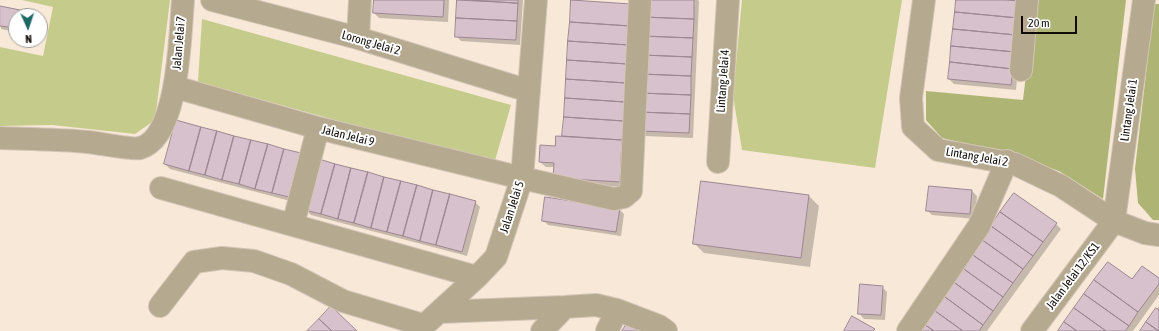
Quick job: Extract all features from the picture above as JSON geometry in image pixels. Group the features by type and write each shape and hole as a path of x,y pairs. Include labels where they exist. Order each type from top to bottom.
{"street":[{"name":"Jalan Jelai 7","path":"0,138 88,142 139,149 152,143 165,123 175,87 183,0"},
{"name":"Lorong Jelai 2","path":"212,0 358,38 528,91"},
{"path":"358,38 360,0"},
{"name":"Jalan Jelai 5","path":"427,323 477,277 496,257 522,178 536,0"},
{"name":"Jalan Jelai 9","path":"175,87 318,128 614,199 624,197 631,191 640,0"},
{"name":"Lintang Jelai 4","path":"718,162 728,0"},
{"name":"Lintang Jelai 2","path":"924,0 911,98 913,127 938,150 1007,161 1015,164 1061,186 1114,221 1145,233 1159,235"},
{"path":"1021,70 1027,0"},
{"name":"Lintang Jelai 1","path":"1114,221 1144,0"},
{"path":"293,225 318,128"},
{"path":"908,331 979,226 1007,161"},
{"path":"160,188 477,277"},
{"name":"Jalan Jelai 12/KS1","path":"1032,331 1114,221"},
{"path":"160,306 194,262 222,258 254,261 291,274 343,301 427,323 596,305 617,310 659,326 666,331"},
{"path":"542,331 565,308"},
{"path":"607,331 617,310"}],"green space":[{"path":"22,0 170,0 155,120 135,134 52,125 0,126 0,47 43,56 45,48 48,48 48,32 53,7"},
{"path":"742,0 902,0 875,168 742,150 733,96"},
{"path":"1035,0 1126,0 1103,199 1059,171 1005,153 942,138 926,120 926,91 1023,100"},
{"path":"1154,4 1159,4 1159,220 1153,220 1138,203 1135,169"},
{"path":"202,19 511,105 494,164 198,82"}],"building":[{"path":"374,0 444,0 443,17 373,13"},
{"path":"457,0 518,3 517,21 456,18"},
{"path":"472,0 518,0 518,3"},
{"path":"571,0 631,4 630,26 570,22"},
{"path":"644,0 694,0 694,19 643,17"},
{"path":"956,0 1020,1 1018,18 955,12"},
{"path":"0,6 10,8 8,8 8,27 0,26"},
{"path":"955,12 1018,18 1016,35 953,29"},
{"path":"643,17 694,19 693,38 642,36"},
{"path":"456,18 517,21 516,40 455,37"},
{"path":"570,22 630,26 629,45 568,41"},
{"path":"953,29 1016,35 1015,52 951,46"},
{"path":"642,36 693,38 692,57 642,55"},
{"path":"568,41 629,45 627,64 567,60"},
{"path":"951,46 1015,52 1013,69 950,62"},
{"path":"642,55 692,57 691,76 641,74"},
{"path":"567,60 627,64 626,83 566,79"},
{"path":"950,62 1013,69 1011,85 948,79"},
{"path":"641,74 691,76 691,95 640,93"},
{"path":"566,79 626,83 625,102 565,98"},
{"path":"640,93 691,95 690,114 639,112"},
{"path":"565,98 625,102 624,121 564,117"},
{"path":"639,112 690,114 689,133 639,131"},
{"path":"564,117 624,121 622,140 562,136"},
{"path":"176,120 201,127 189,171 164,164"},
{"path":"201,127 217,131 205,175 189,171"},
{"path":"217,131 234,136 222,180 205,175"},
{"path":"234,136 251,140 239,184 222,180"},
{"path":"556,136 622,140 620,182 553,178 554,163 539,162 540,145 555,146"},
{"path":"251,140 268,144 255,189 239,184"},
{"path":"268,144 284,149 272,193 255,189"},
{"path":"284,149 301,153 289,197 272,193"},
{"path":"319,159 335,164 321,214 305,210"},
{"path":"335,164 351,168 338,219 321,214"},
{"path":"351,168 368,172 354,223 338,219"},
{"path":"368,172 384,177 371,228 354,223"},
{"path":"384,177 401,181 387,232 371,228"},
{"path":"401,181 417,185 403,236 387,232"},
{"path":"701,181 809,195 801,258 693,244"},
{"path":"417,185 433,190 420,241 403,236"},
{"path":"929,186 972,190 970,214 926,211"},
{"path":"433,190 450,194 436,245 420,241"},
{"path":"1014,193 1057,223 1043,242 1000,212"},
{"path":"450,194 476,201 462,252 436,245"},
{"path":"545,197 620,208 616,232 542,221"},
{"path":"1000,212 1043,242 1033,256 991,226"},
{"path":"991,226 1033,256 1023,269 981,239"},
{"path":"981,239 1023,269 1013,283 970,253"},
{"path":"970,253 1013,283 1003,297 961,267"},
{"path":"1108,262 1132,279 1142,266 1159,278 1159,284 1138,312 1094,280"},
{"path":"961,267 1003,297 993,311 951,280"},
{"path":"951,280 993,311 983,325 941,294"},
{"path":"1094,280 1138,312 1129,326 1084,294"},
{"path":"860,284 883,286 881,315 858,314"},
{"path":"941,294 983,325 979,331 963,331 931,308"},
{"path":"1084,294 1129,326 1125,331 1106,331 1074,308"},
{"path":"331,306 357,331 332,331 319,319"},
{"path":"931,308 963,331 934,331 921,322"},
{"path":"1074,308 1106,331 1077,331 1064,322"},
{"path":"1156,308 1159,310 1159,331 1146,322"},
{"path":"852,316 875,329 873,331 844,331"},
{"path":"319,319 332,331 307,331"},
{"path":"630,319 643,331 622,331"},
{"path":"921,322 934,331 914,331"},
{"path":"1064,322 1077,331 1058,331"},
{"path":"1146,322 1158,331 1140,331"}]}
